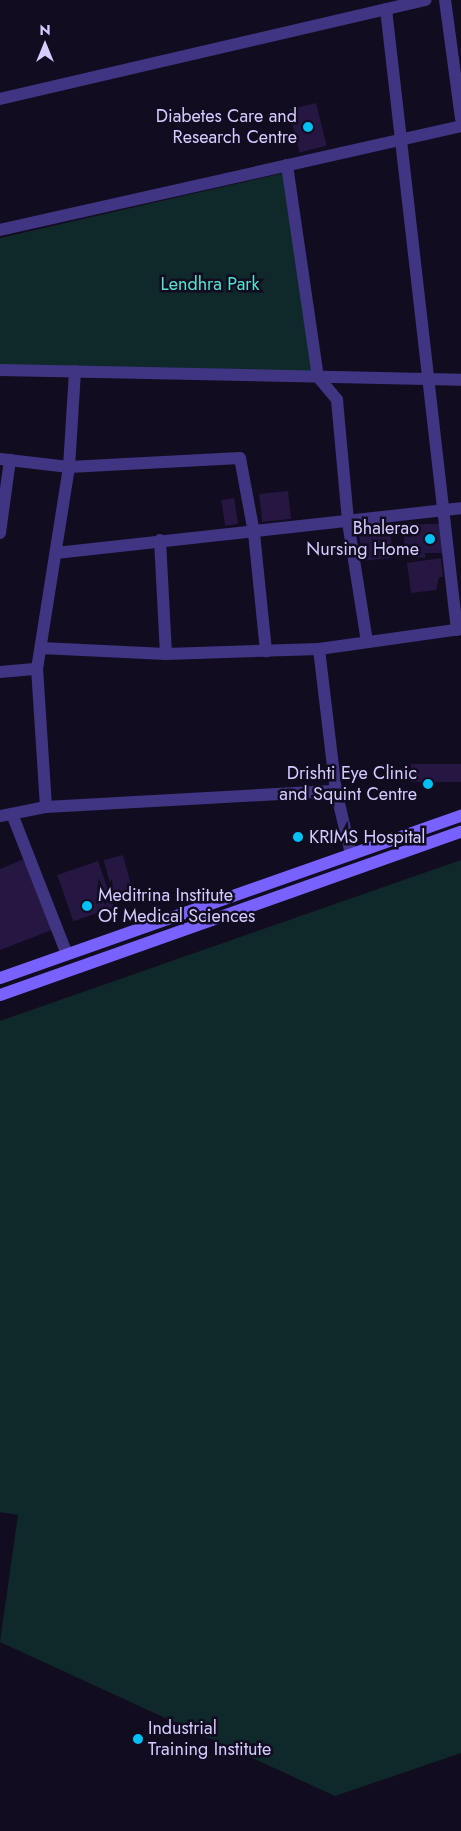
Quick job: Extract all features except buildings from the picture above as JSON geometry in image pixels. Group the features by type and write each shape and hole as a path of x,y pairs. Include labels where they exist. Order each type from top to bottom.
{"main road":[{"path":"0,978 461,816"},
{"path":"0,995 461,832"}],"street":[{"path":"0,99 426,0"},
{"path":"445,0 461,118"},
{"path":"40,648 166,654 318,649 459,629 386,10"},
{"path":"0,230 461,126"},
{"path":"287,164 318,377 337,400 348,522 366,642"},
{"path":"0,370 461,380"},
{"path":"46,807 37,669 69,467 75,372"},
{"path":"0,533 5,459 69,467 240,458 254,533 266,651"},
{"path":"56,553 160,540 254,533 461,508"},
{"path":"160,540 166,654"},
{"path":"318,649 336,791 352,854"},
{"path":"0,672 37,669"},
{"path":"67,954 6,815 46,807 336,791"}],"green space":[{"name":"Lendhra Park","path":"288,172 318,377 0,370 0,238"},
{"path":"461,860 461,1753 335,1796 0,1642 18,1515 0,1512 0,1021"}],"place":[{"name":"Diabetes Care and Research Centre","path":"308,127"},
{"name":"Bhalerao Nursing Home","path":"430,539"},
{"name":"Drishti Eye Clinic and Squint Centre","path":"428,784"},
{"name":"KRIMS Hospital","path":"298,837"},
{"name":"Meditrina Institute Of Medical Sciences","path":"87,906"},
{"name":"Industrial Training Institute","path":"138,1739"}]}
